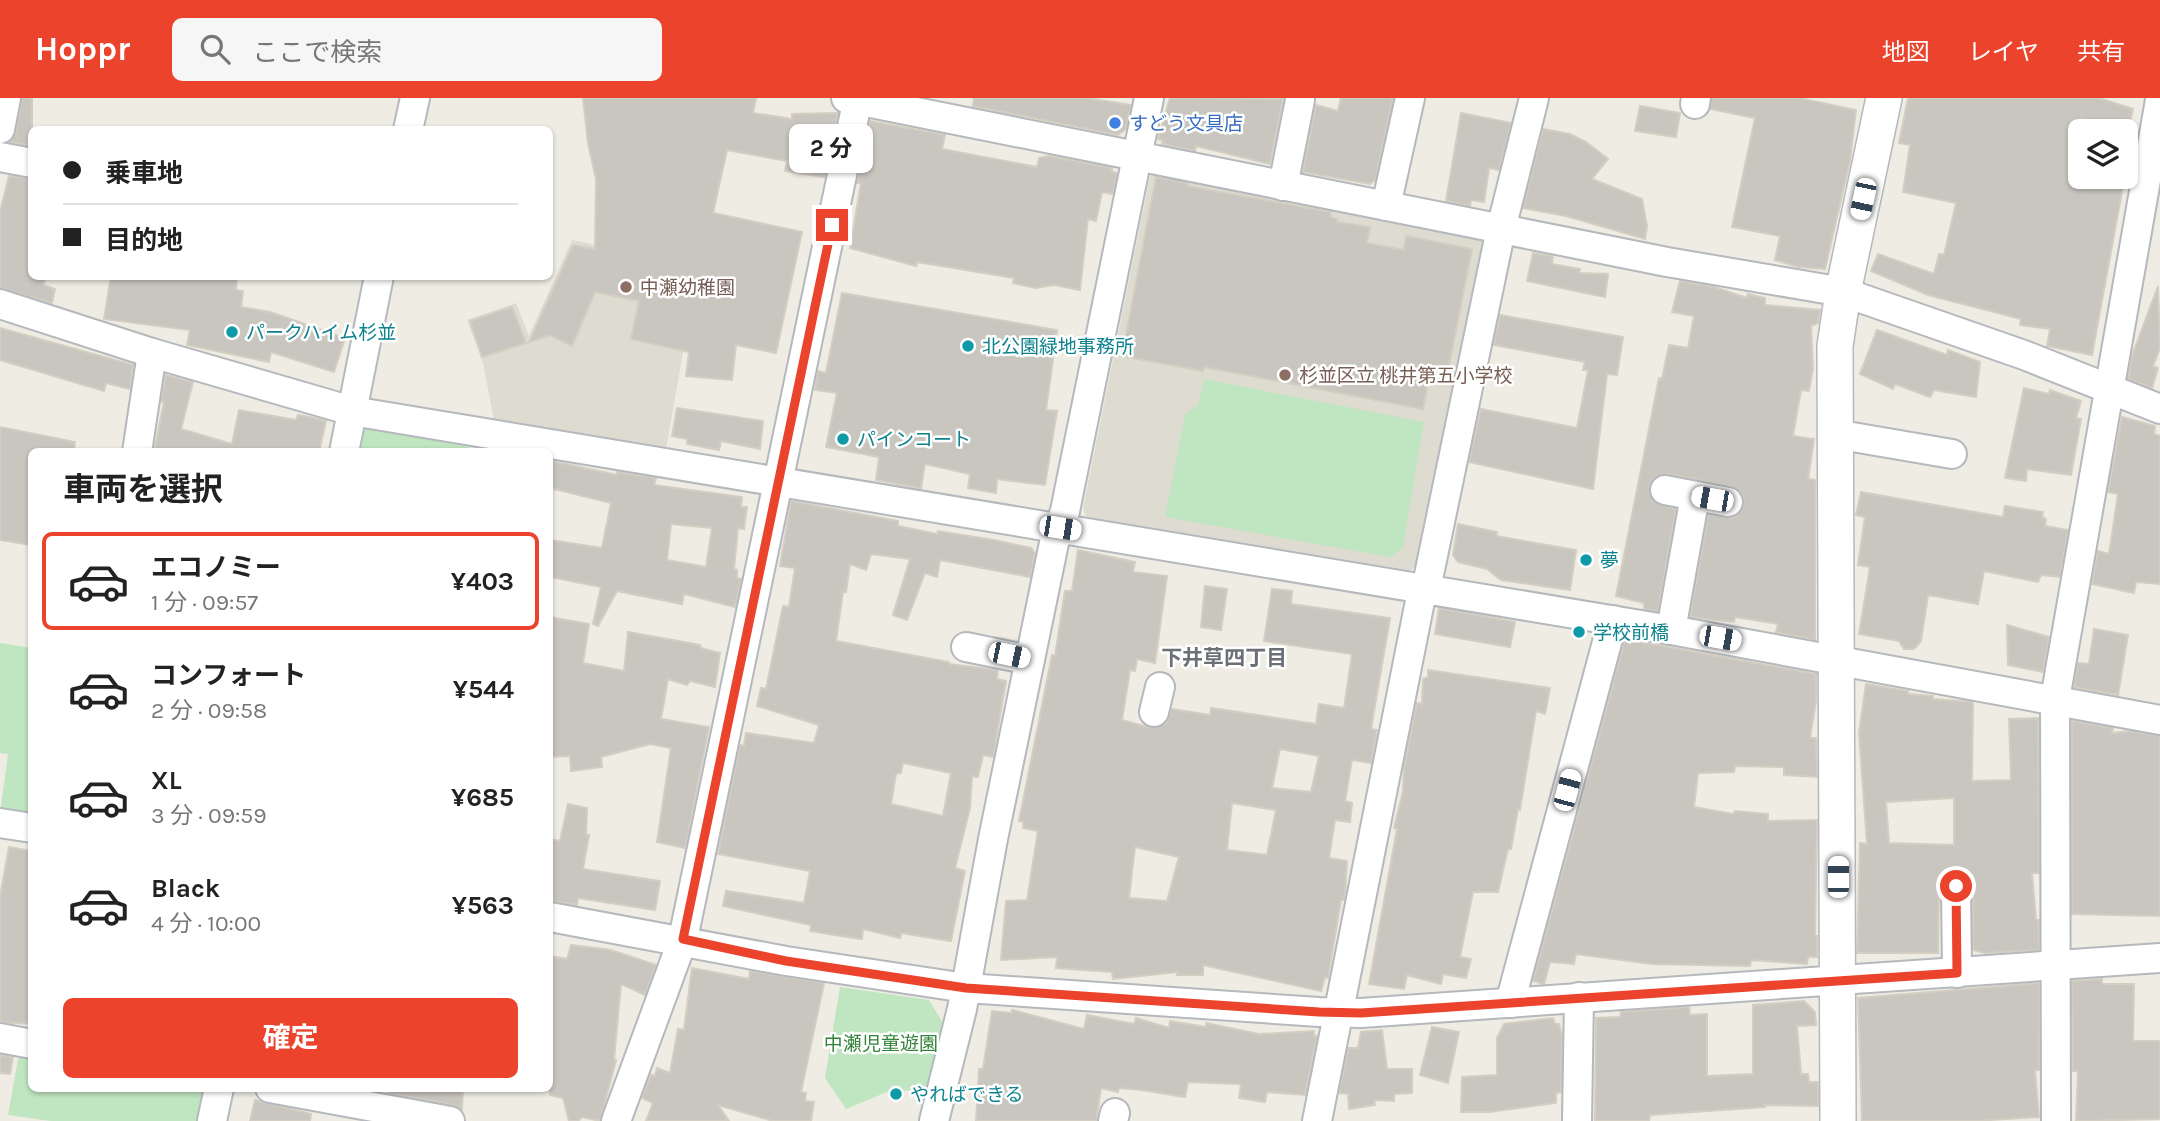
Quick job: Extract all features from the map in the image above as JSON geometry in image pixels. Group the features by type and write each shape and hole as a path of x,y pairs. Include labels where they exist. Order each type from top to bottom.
{"street":[{"path":"0,129 6,98"},
{"path":"409,126 415,98"},
{"path":"934,1121 966,988 1030,660 1149,98"},
{"path":"1386,206 1410,98"},
{"path":"1317,1121 1420,601 1426,589 1501,229 1534,98"},
{"path":"1838,1121 1839,659 1835,346 1843,292 1884,98"},
{"path":"616,1121 683,939 854,99 1667,262 1843,292 2098,383 2109,391 2160,409"},
{"path":"1283,186 1300,100"},
{"path":"2056,1121 2055,699 2160,100"},
{"path":"0,157 28,162"},
{"path":"345,448 378,280"},
{"path":"0,304 152,353 352,411 536,447"},
{"path":"138,448 152,353"},
{"path":"1835,434 1952,454"},
{"path":"553,449 778,482 1613,620 1839,659 2160,720"},
{"path":"1665,490 1728,502"},
{"path":"1671,630 1695,496"},
{"path":"1510,1003 1613,620"},
{"path":"966,647 1030,660"},
{"path":"0,823 28,827"},
{"path":"1956,886 1957,973"},
{"path":"553,917 683,939 786,961 966,988 1339,1013 2160,958"},
{"path":"1577,1121 1579,998"},
{"path":"0,1038 28,1043"},
{"path":"212,1121 218,1092"},
{"path":"292,1092 450,1121"}],"shaded area":[{"name":"杉並区立 桃井第五小学校","path":"1156,172 1488,242 1418,563 1409,572 1087,519 1083,508 1150,177"},
{"path":"572,240 698,267 666,449 495,425 483,363 467,320 516,303 529,336"}],"green space":[{"path":"1204,379 1424,422 1403,548 1390,557 1165,517 1185,414 1198,405"},
{"path":"365,426 469,447 469,448 361,448"},
{"path":"0,643 28,648 28,819 0,814 8,754 0,753"},
{"name":"中瀬児童遊園","path":"840,987 929,1000 943,1023 929,1089 887,1092 846,1109 825,1078"},
{"path":"19,1054 28,1056 28,1092 209,1092 203,1121 51,1121 8,1115"}],"building":[{"path":"22,98 32,98 32,126 28,126 28,145 11,142 16,132"},
{"path":"583,98 756,98 753,113 792,119 792,114 838,113 825,177 785,171 787,161 727,150 713,213 802,232 776,353 736,345 732,380 686,376 689,352 631,339 639,301 595,292 572,346 550,335 529,342 573,245 595,249 596,179 588,143"},
{"path":"974,98 1087,98 1131,105 1126,129 1118,135 973,106"},
{"path":"1170,98 1283,99 1270,164 1196,146 1195,151 1162,144 1163,141 1158,139"},
{"path":"1341,98 1393,98 1375,180 1370,184 1303,172 1316,105 1338,111"},
{"path":"1712,98 1799,98 1856,110 1850,161 1825,269 1798,267 1775,260 1780,236 1732,227 1755,118 1710,109"},
{"path":"1908,98 2099,98 2133,109 2131,119 2068,119 2068,189 2123,189 2092,355 2047,346 2050,329 2020,325 2021,319 1928,295 1871,271 1878,254 1934,274 1939,254 1944,255 1956,203 1903,192 1910,145 1899,143"},
{"path":"1640,106 1680,113 1676,137 1635,131"},
{"path":"1461,113 1511,123 1499,170 1489,168 1484,202 1471,200 1470,206 1446,201"},
{"path":"870,121 945,135 942,149 1037,167 1039,158 1049,156 1112,168 1112,172 1117,173 1113,194 1102,192 1096,221 1088,219 1080,290 1054,285 1035,288 1013,283 1014,278 917,262 916,266 850,248 861,183 857,183"},
{"path":"1543,129 1570,134 1586,142 1608,159 1592,179 1642,199 1647,226 1645,239 1566,216 1523,208"},
{"path":"9,176 28,178 28,280 45,280 43,285 55,289 52,303 0,288 0,212"},
{"path":"1156,177 1188,183 1187,186 1331,212 1330,217 1337,219 1337,222 1370,227 1367,243 1404,250 1406,236 1472,249 1448,371 1431,368 1423,409 1204,367 1203,371 1122,356"},
{"path":"1533,253 1553,256 1552,264 1580,269 1579,273 1608,274 1605,297 1527,281"},
{"path":"110,280 237,280 236,290 243,291 241,307 270,312 345,338 334,372 271,352 269,362 187,345 190,330 104,319"},
{"path":"1680,281 1714,287 1747,298 1748,294 1765,298 1765,305 1820,310 1818,323 1811,326 1813,369 1809,391 1801,390 1793,436 1814,439 1808,479 1815,480 1815,640 1776,632 1778,624 1735,617 1734,622 1690,617 1708,515 1733,518 1744,506 1743,496 1731,486 1668,474 1653,479 1649,488 1654,502 1676,509 1658,611 1644,609 1644,603 1616,596 1659,378 1662,379 1669,345 1688,348 1694,316 1672,312"},
{"path":"2158,286 2160,348 2153,366 2158,368 2152,388 2128,379 2132,356"},
{"path":"842,293 1057,330 1046,410 1057,411 1045,485 997,479 996,493 968,488 970,474 925,464 921,488 876,480 879,457 826,447 837,393 815,390 818,371 826,373"},
{"path":"512,307 526,343 482,357 470,321"},
{"path":"1500,315 1623,337 1617,375 1607,374 1593,489 1469,462 1481,409 1577,428 1588,370 1583,370 1585,362 1494,345"},
{"path":"0,328 133,365 130,389 106,383 104,391 0,360"},
{"path":"1877,330 1947,355 1948,350 1980,362 1976,397 1934,390 1930,397 1895,384 1893,389 1860,374"},
{"path":"166,375 193,382 181,429 232,444 239,410 296,420 298,415 326,421 320,448 155,448 164,402 161,401"},
{"path":"2024,388 2049,394 2050,390 2081,401 2076,418 2081,419 2071,475 2027,469 2026,481 2005,478"},
{"path":"677,408 763,421 760,449 721,441 719,450 687,444 687,439 672,436"},
{"path":"2122,417 2155,426 2154,434 2160,436 2160,584 2136,582 2134,593 2092,584 2098,551 2109,554 2118,494 2108,492"},
{"path":"0,427 75,442 74,448 28,448 28,544 0,540"},
{"path":"553,461 617,475 617,472 656,478 654,485 742,497 741,507 747,507 744,529 738,528 734,569 737,570 737,578 741,579 735,607 684,594 682,604 617,591 598,626 593,624 601,587 553,578 553,540 602,548 611,503 553,489","holes":["671,524 712,528 706,567 667,560"]},
{"path":"1861,492 2003,517 2005,506 2043,512 2045,526 2068,530 2060,577 2041,575 2038,582 1984,571 1978,604 1928,595 1921,641 1914,649 1904,649 1899,641 1859,634 1870,567 1858,565 1865,517 1856,515"},
{"path":"791,501 898,521 898,526 937,534 938,531 994,540 1031,548 1035,553 1030,577 940,560 937,577 925,573 907,620 893,615 910,559 871,554 866,570 850,564 846,592 843,592 836,641 949,664 998,670 997,679 1006,681 993,757 983,755 978,777 972,776 970,808 955,868 965,871 951,941 901,933 900,938 863,929 862,939 828,934 810,931 811,925 723,906 726,891 804,903 810,871 718,854 740,745 744,746 746,733 814,743 819,725 757,706 761,688 766,689 783,606 789,607 795,568 780,566","holes":["903,763 951,773 943,816 891,804 896,774 901,773"]},
{"path":"1458,524 1497,532 1496,536 1576,550 1570,590 1501,580 1487,569 1458,562 1453,555"},
{"path":"1078,550 1135,562 1133,572 1167,576 1155,663 1137,659 1135,671 1130,670 1122,720 1151,728 1166,724 1172,709 1210,715 1211,708 1316,724 1319,704 1344,708 1352,654 1264,641 1272,589 1292,591 1291,604 1390,618 1371,729 1377,730 1371,763 1352,760 1345,801 1352,803 1350,822 1335,820 1329,858 1347,861 1345,894 1344,900 1341,900 1328,978 1325,977 1321,991 1203,965 1203,975 1177,975 1178,972 1113,979 1112,972 1056,968 1057,957 1001,960 1006,901 1027,900 1038,831 1023,828 1024,822 1019,821 1052,655 1055,656 1065,591 1072,591","holes":["1280,749 1319,756 1311,792 1272,788","1232,803 1276,810 1267,855 1227,850","1135,847 1179,857 1167,901 1129,898"]},
{"path":"1205,586 1227,589 1221,630 1201,627"},
{"path":"1439,608 1515,622 1510,647 1435,634"},
{"path":"553,618 589,624 583,663 624,671 628,632 700,645 701,648 720,653 715,687 690,681 687,685 668,679 661,719 709,727 685,848 657,842 671,748 650,744 601,757 602,767 571,771 570,756 553,757"},
{"path":"2007,625 2049,637 2043,672 2008,665"},
{"path":"2094,629 2128,635 2118,695 2074,687 2078,663 2089,664"},
{"path":"1625,639 1816,674 1816,701 1810,738 1816,738 1817,777 1784,775 1784,767 1735,766 1734,772 1698,773 1694,807 1733,814 1735,811 1768,814 1768,821 1817,820 1817,957 1808,957 1807,964 1751,960 1750,966 1652,964 1576,954 1574,964 1550,962 1544,984 1533,981"},
{"path":"1428,670 1550,688 1545,714 1536,711 1520,810 1518,809 1511,849 1508,849 1498,892 1473,892 1460,957 1471,959 1466,978 1443,974 1441,984 1407,975 1404,989 1369,984 1397,829 1394,828 1403,791 1404,768 1417,703 1422,704 1423,679 1428,677"},
{"path":"1866,684 1908,691 1908,694 1933,696 1933,699 1973,702 1972,781 2011,780 2009,719 2038,718 2039,873 2032,873 2036,920 2039,920 2039,950 1985,953 1973,950 1973,885 1965,872 1955,869 1947,872 1939,886 1938,953 1857,953 1860,843 1867,844 1859,733","holes":["1954,798 1954,845 1889,843 1886,802"]},
{"path":"2072,721 2113,728 2112,733 2130,731 2160,736 2160,916 2072,914"},
{"path":"568,804 587,808 586,835 589,835 583,869 660,881 655,910 578,898 577,905 553,901 553,840 560,841"},
{"path":"9,847 28,850 28,1024 0,1022 0,897"},
{"path":"571,945 611,950 656,965 645,995 621,984 616,1060 600,1121 582,1117 578,1121 569,1121 563,1098 550,1095 550,1092 553,1092 553,957 567,959"},
{"path":"692,968 749,979 750,971 824,983 801,1092 806,1093 805,1101 814,1102 811,1121 773,1121 718,1105 729,1121 646,1121 653,1103 642,1098 651,1075 655,1076 657,1068 670,1073 678,1029 684,1030"},
{"path":"2102,979 2102,984 2134,984 2133,1041 2160,1041 2160,1119 2076,1121 2078,1071 2073,1071 2072,981"},
{"path":"2039,983 2039,1070 2035,1070 2039,1117 1974,1121 1862,1121 1858,998"},
{"path":"1804,1001 1815,1012 1816,1025 1797,1026 1801,1074 1808,1074 1809,1082 1818,1082 1818,1106 1765,1105 1650,1115 1649,1121 1595,1121 1596,1018 1620,1017 1621,1012 1689,1007 1690,1015 1707,1014 1707,1076 1753,1074 1753,1005"},
{"path":"1012,1010 1084,1029 1087,1015 1134,1024 1136,1018 1169,1028 1170,1021 1206,1027 1206,1023 1259,1034 1314,1031 1314,1036 1317,1036 1305,1095 1267,1092 1265,1102 1239,1098 1241,1084 1188,1082 1185,1097 1141,1090 1119,1088 1118,1092 1101,1088 1096,1121 976,1121 979,1069 983,1069 992,1011 1012,1013"},
{"path":"1553,1018 1555,1024 1559,1024 1562,1036 1561,1092 1556,1093 1556,1103 1489,1112 1461,1112 1462,1077 1497,1075 1497,1038 1504,1024"},
{"path":"1432,1027 1459,1032 1448,1083 1420,1075"},
{"path":"1382,1030 1387,1069 1412,1069 1412,1093 1394,1094 1394,1101 1374,1100 1375,1105 1349,1109 1348,1094 1339,1093 1348,1048 1358,1048 1361,1032"},
{"path":"0,1055 13,1057 10,1074 0,1073"},
{"path":"463,1092 462,1109 453,1105 388,1093"},
{"path":"255,1100 311,1114 310,1121 250,1121"}],"place":[{"name":"すどう文具店","path":"1115,123"},
{"name":"中瀬幼稚園","path":"626,287"},
{"name":"パークハイム杉並","path":"232,332"},
{"name":"北公園緑地事務所","path":"968,346"},
{"name":"杉並区立 桃井第五小学校","path":"1285,375"},
{"name":"パインコート","path":"843,439"},
{"name":"夢","path":"1586,560"},
{"name":"学校前橋","path":"1579,632"},
{"name":"やればできる","path":"896,1094"}],"district":[{"name":"下井草四丁目","path":"1224,658"}],"route":[{"path":"832,225 683,939 786,961 966,988 1361,1013 1957,973 1956,886"}]}
